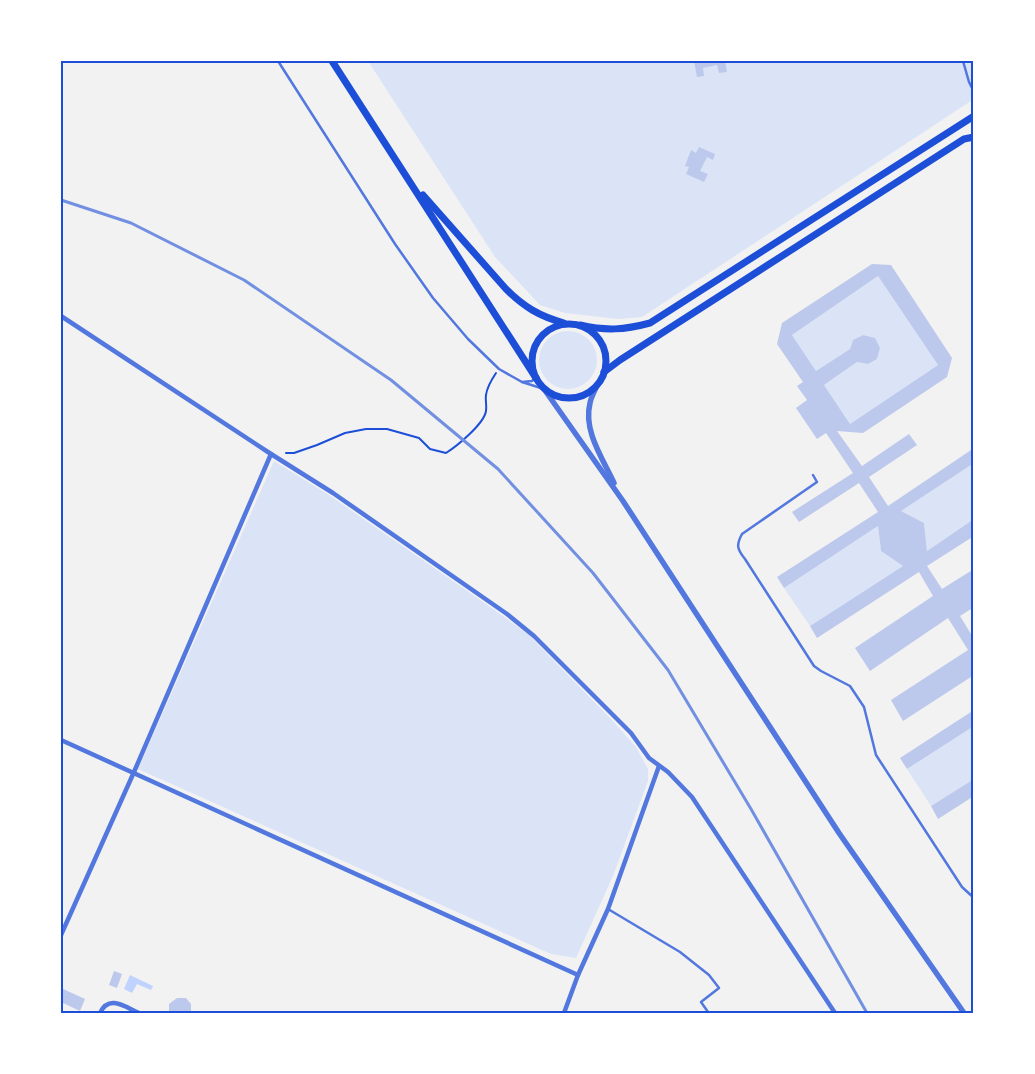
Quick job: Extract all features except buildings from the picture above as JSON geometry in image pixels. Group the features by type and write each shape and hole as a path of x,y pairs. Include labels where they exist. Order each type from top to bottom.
{"main road":[{"path":"332,61 536,378 544,389 557,396 571,398 585,394 597,385 604,372 606,358 602,344 593,332 580,325"},
{"path":"408,178 518,302 533,312 566,324 615,330 650,323 974,116"},
{"path":"604,372 956,144 964,139 974,137"},
{"path":"536,378 532,364 533,349 540,336 552,328 566,324"}],"street":[{"path":"61,316 332,492 507,614 534,636 631,733 649,758 668,772 692,797 835,1013"},
{"path":"597,385 590,404 589,423 594,442 623,501"},
{"path":"544,389 623,501 839,833 964,1013"},
{"path":"61,935 134,772 271,454"},
{"path":"61,740 578,975"},
{"path":"564,1013 578,975 608,909 659,766"},
{"path":"100,1013 103,1006 108,1003 113,1003 139,1013"}],"lane":[{"path":"278,61 390,236 433,298 468,339 499,369 522,382 544,389"},
{"path":"963,61 968,82 974,92"},
{"path":"522,382 532,381 536,378"},
{"path":"813,475 817,482 742,534 738,542 739,551 814,666 821,672 850,686 864,707 876,755 962,887 974,898"},
{"path":"608,909 680,952 709,975 719,988 701,1002 708,1012"}],"path":[{"path":"271,454 294,452 345,433 366,429 387,429 419,438 430,449 446,453 455,448 480,424 486,412 486,394 492,379 499,369"}],"shaded area":[{"path":"368,61 974,61 974,99 642,317 618,319 565,313 540,305 495,257"},
{"path":"878,276 938,365 850,424 824,385 857,362 868,364 877,359 880,348 875,339 863,335 853,340 850,349 816,371 792,335"},
{"path":"562,331 574,331 589,339 597,354 597,366 589,381 574,389 562,389 547,381 539,366 539,354 547,339"},
{"path":"274,461 329,495 528,634 636,747 648,769 648,781 613,876 576,958 551,954 138,769"},
{"path":"974,463 974,519 927,551 924,523 901,511"},
{"path":"878,526 881,551 903,566 810,626 784,588"},
{"path":"974,726 974,779 931,806 907,769"}],"water":[{"path":"130,975 153,986 151,990 137,984 132,993 124,989"}],"railway":[{"path":"61,200 131,223 244,280 391,380 498,469 593,573 668,670 751,809 867,1013"}]}
